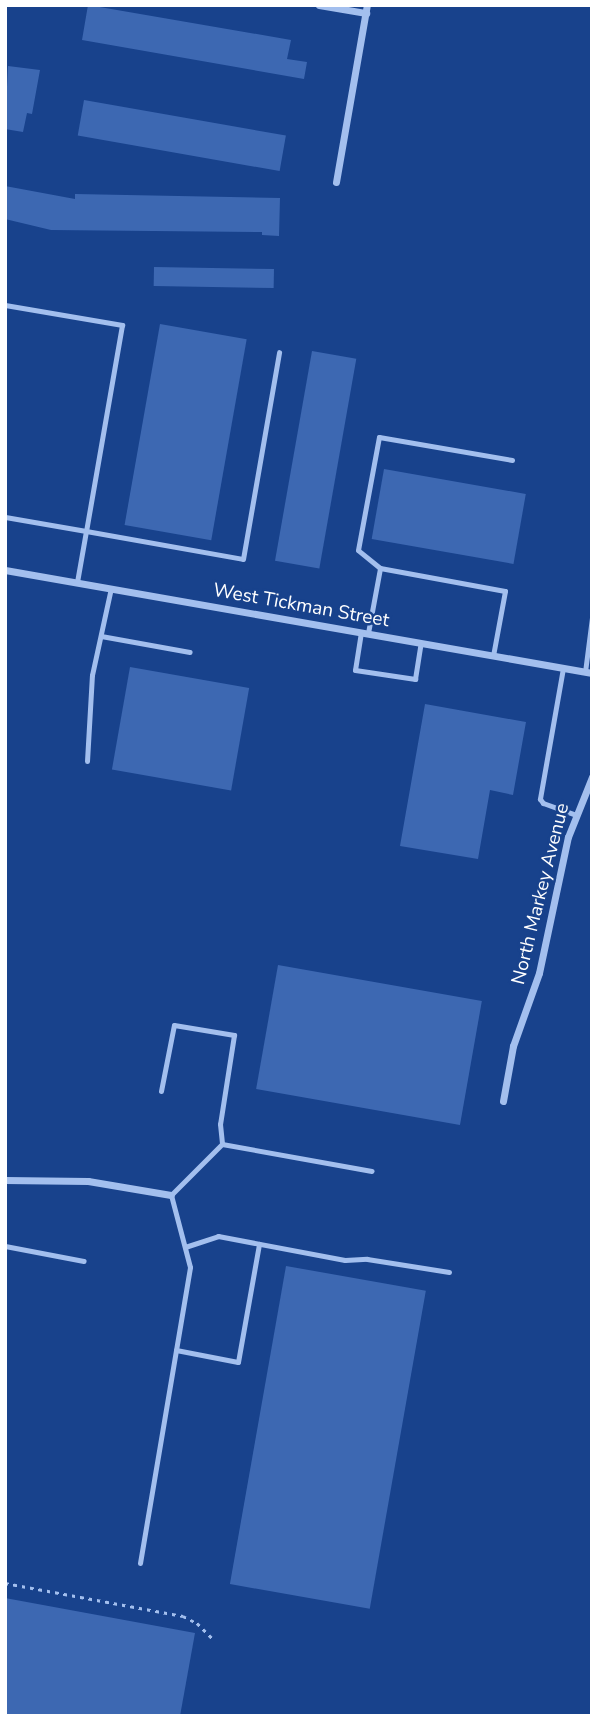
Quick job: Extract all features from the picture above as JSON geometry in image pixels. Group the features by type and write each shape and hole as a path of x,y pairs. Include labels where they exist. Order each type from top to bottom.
{"street":[{"path":"319,5 367,9 336,182"},
{"name":"West Tickman Street","path":"5,570 588,673"},
{"name":"North Markey Avenue","path":"503,1101 513,1046 539,973 562,860 576,815 592,777"},
{"path":"5,1180 88,1181 172,1195"}],"lane":[{"path":"5,305 122,325 77,582"},
{"path":"5,517 243,559 279,352"},
{"path":"493,656 505,591 380,568 358,550 379,437 512,460"},
{"path":"380,568 355,670 415,679 421,643"},
{"path":"88,761 88,716 111,588"},
{"path":"588,673 592,617"},
{"path":"101,636 190,652"},
{"path":"563,668 540,799 542,803 576,815"},
{"path":"161,1091 174,1024 234,1035 220,1124 222,1144"},
{"path":"222,1144 372,1171"},
{"path":"140,1563 190,1267 172,1195 222,1144"},
{"path":"185,1247 218,1236 345,1260 368,1259 449,1272"},
{"path":"176,1350 238,1362 259,1244"},
{"path":"5,1247 84,1261"}],"path":[{"path":"5,1583 183,1616 197,1623 214,1640"}],"building":[{"path":"88,5 291,40 287,59 307,62 304,79 82,40"},
{"path":"8,66 40,70 32,114 27,113 23,132 5,129"},
{"path":"84,100 286,136 280,171 78,135"},
{"path":"5,186 75,199 75,194 280,198 279,236 262,235 262,232 51,230 5,219"},
{"path":"154,267 274,269 274,288 154,286"},
{"path":"160,324 247,339 211,540 125,525"},
{"path":"312,351 356,359 319,569 275,561"},
{"path":"384,469 526,494 513,564 372,539"},
{"path":"130,667 249,688 231,790 112,769"},
{"path":"425,704 526,722 513,795 490,790 478,859 400,846"},
{"path":"278,965 482,1001 460,1125 256,1089"},
{"path":"286,1266 426,1291 370,1609 230,1584"},
{"path":"5,1598 195,1633 180,1716 5,1716"}]}
